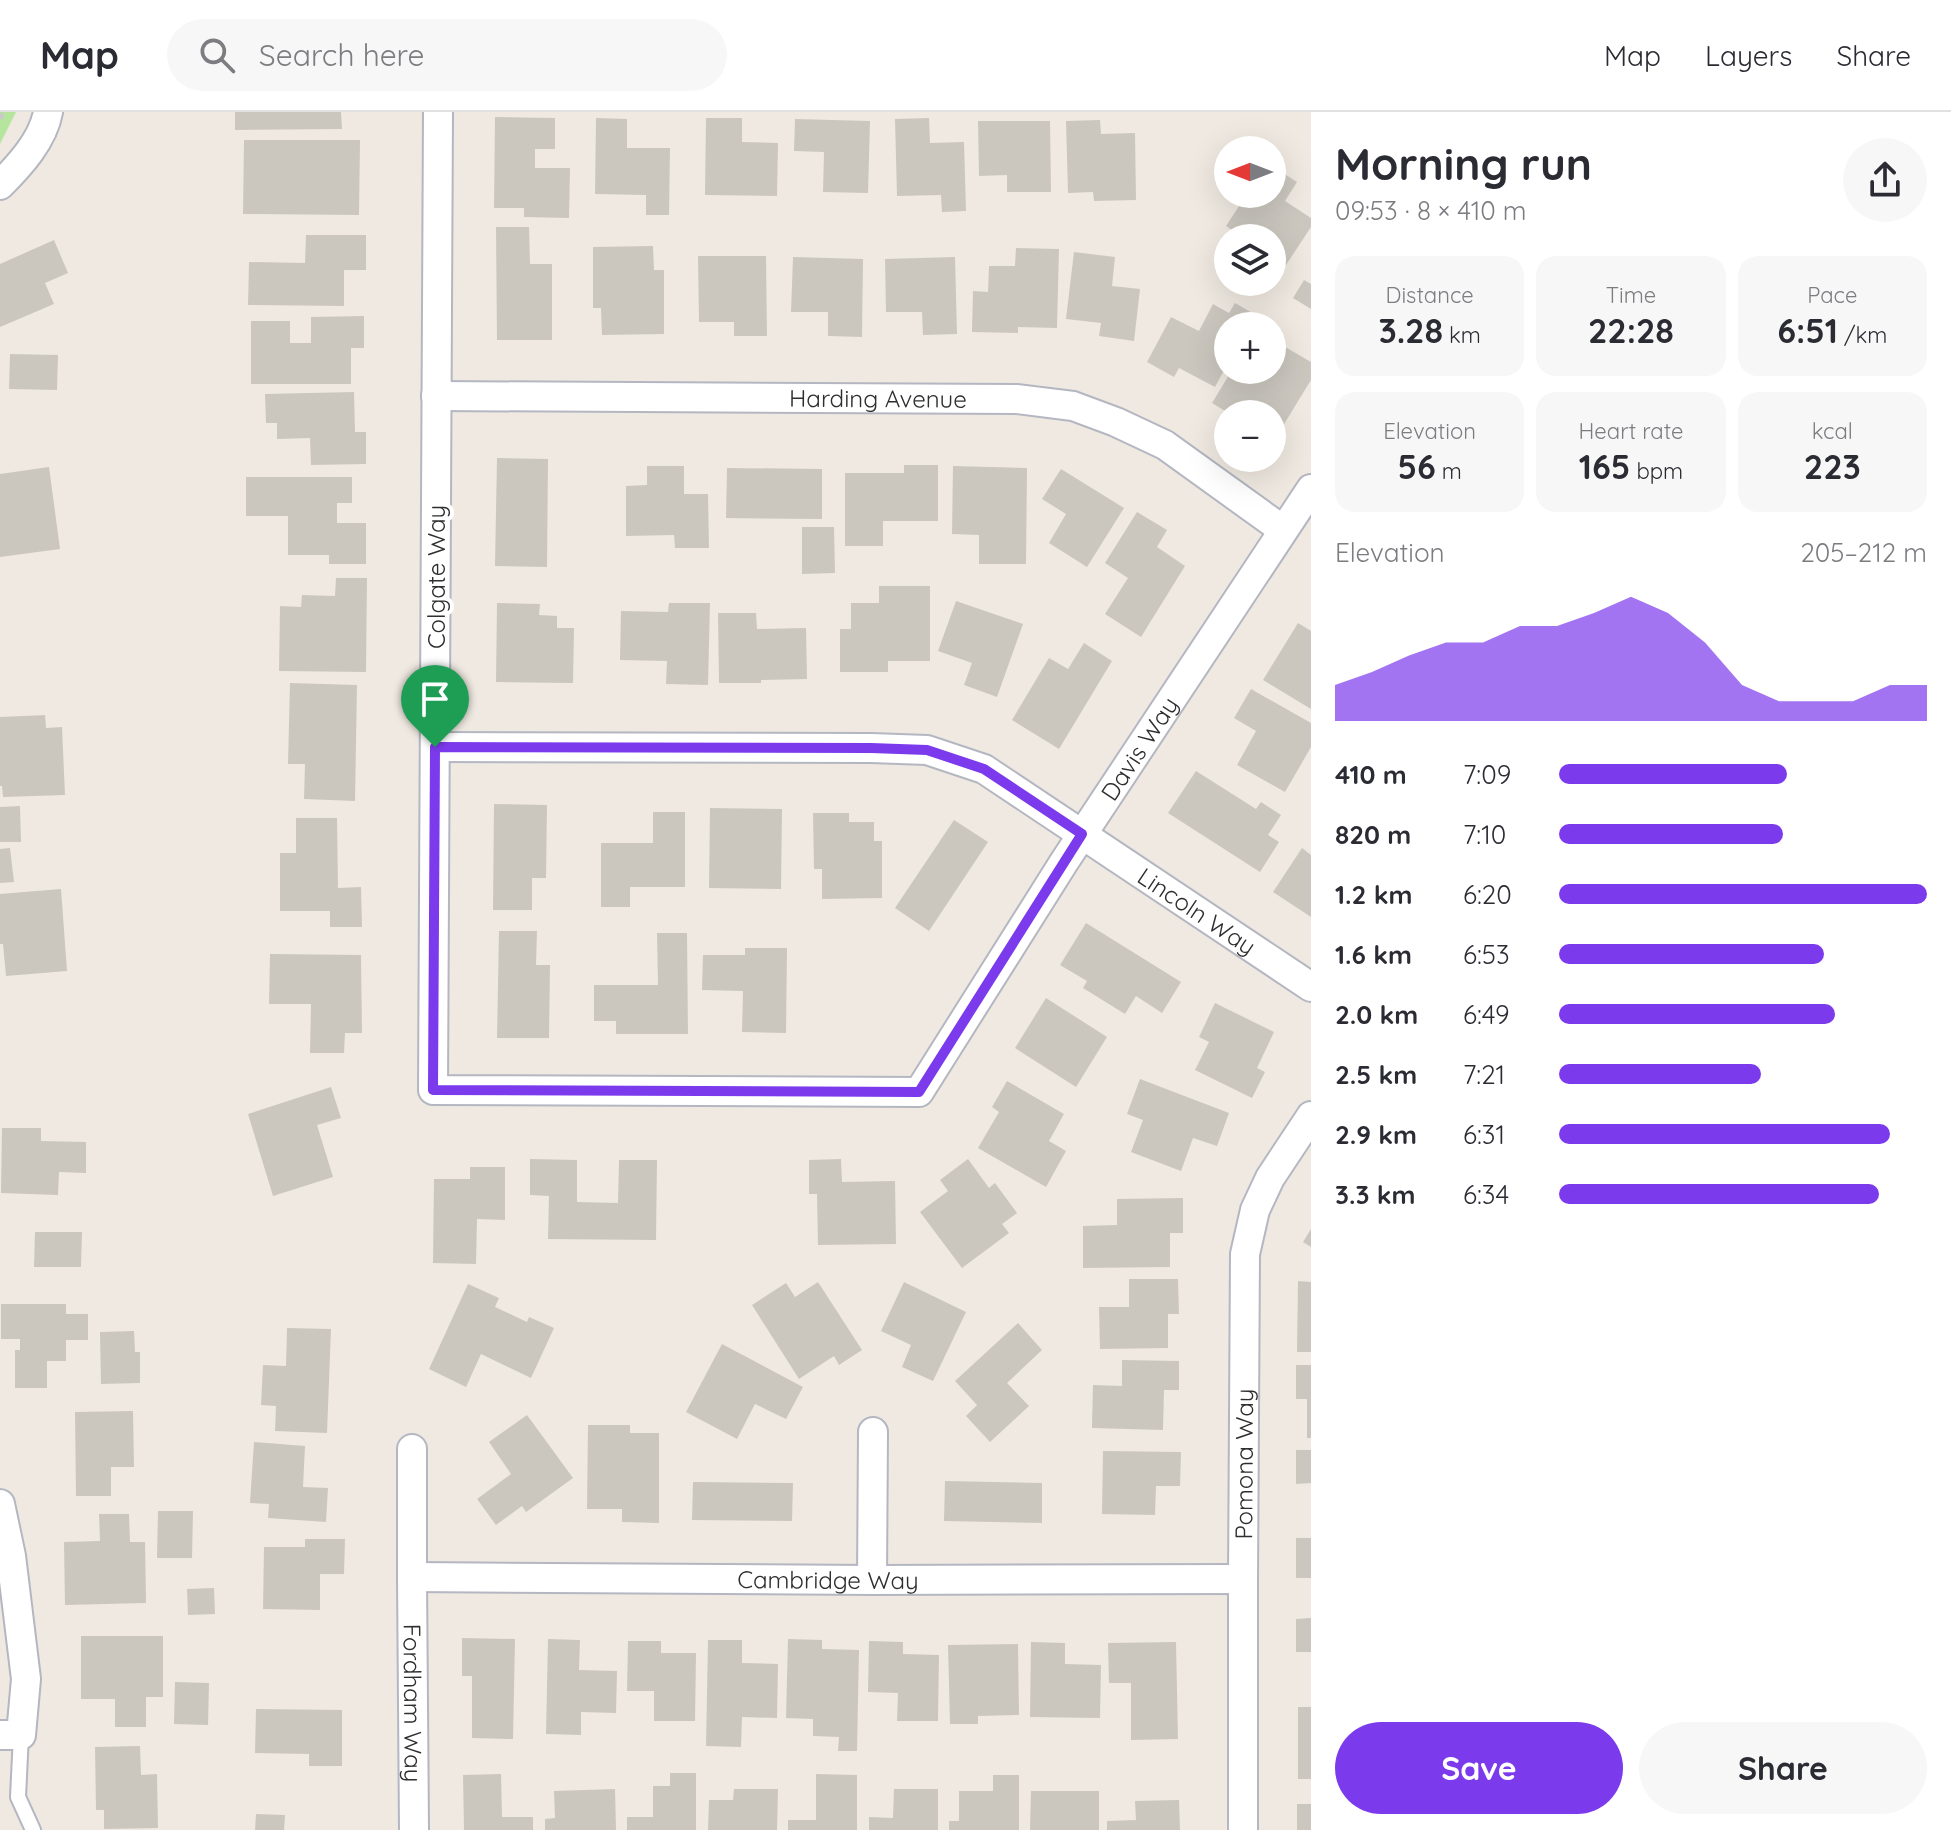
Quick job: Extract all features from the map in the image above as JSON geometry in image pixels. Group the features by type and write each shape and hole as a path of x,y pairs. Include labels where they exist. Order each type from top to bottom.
{"street":[{"path":"0,185 21,164 46,123 48,112"},
{"name":"Colgate Way","path":"438,112 433,1090 919,1092"},
{"name":"Harding Avenue","path":"436,396 1016,399 1073,406 1165,445 1283,530"},
{"name":"Davis Way","path":"919,1092 1082,834 1311,489"},
{"name":"Lincoln Way","path":"435,747 927,750 984,769 1311,987"},
{"name":"Pomona Way","path":"1243,1830 1245,1254 1255,1210 1270,1178 1311,1116"},
{"path":"872,1580 873,1432"},
{"name":"Fordham Way","path":"412,1449 414,1830"},
{"path":"0,1504 11,1556 26,1679 10,1735"},
{"name":"Cambridge Way","path":"412,1577 1243,1579"}],"lane":[{"path":"10,1735 18,1797 33,1830"}],"path":[{"path":"0,119 3,112"}],"green space":[{"path":"0,112 16,112 0,144"}],"building":[{"path":"235,112 341,112 342,129 235,130"},
{"path":"495,117 555,118 555,149 535,149 535,168 570,168 569,218 524,217 524,208 494,208"},
{"path":"596,118 627,119 627,148 670,148 669,215 646,215 646,195 595,194"},
{"path":"706,118 742,118 742,142 778,143 777,196 705,195"},
{"path":"929,118 930,143 964,142 966,211 942,212 941,195 897,196 895,119"},
{"path":"795,119 870,121 868,193 823,192 824,152 794,151"},
{"path":"1100,120 1101,134 1135,133 1136,200 1094,201 1093,192 1068,193 1066,121"},
{"path":"978,121 1050,121 1051,192 1007,192 1007,175 979,176"},
{"path":"244,140 360,140 359,215 243,214"},
{"path":"1286,175 1297,182 1286,199"},
{"path":"1286,202 1311,218 1311,227 1286,265 1286,224 1227,224 1238,208 1286,208"},
{"path":"496,227 529,227 530,264 552,264 552,340 497,340"},
{"path":"306,235 366,235 366,270 344,270 344,306 248,305 249,262 305,263"},
{"path":"54,240 68,273 45,283 54,304 0,327 0,264"},
{"path":"653,246 654,270 664,270 664,334 602,335 601,308 593,308 593,247"},
{"path":"1016,248 1059,249 1057,328 1018,327 1018,333 972,332 973,291 988,292 989,266 1015,266"},
{"path":"1074,252 1115,257 1112,286 1140,289 1134,341 1099,336 1101,323 1066,319"},
{"path":"698,256 766,256 767,336 734,336 734,322 699,322"},
{"path":"793,257 863,259 862,337 828,336 828,312 791,312"},
{"path":"955,257 957,334 923,335 922,312 886,312 885,259"},
{"path":"1304,280 1311,284 1311,309 1293,298"},
{"path":"1235,303 1251,312 1230,312"},
{"path":"1213,304 1227,312 1214,312 1215,387 1179,368 1174,377 1147,362 1171,317 1199,331"},
{"path":"364,316 364,348 351,348 351,384 251,384 251,321 290,321 290,343 311,343 311,317"},
{"path":"1286,347 1311,362 1311,380 1286,421 1286,400 1214,400 1212,403 1224,384 1286,384"},
{"path":"10,354 58,355 57,390 9,389"},
{"path":"354,392 355,432 366,432 366,464 311,465 310,438 277,439 277,423 266,423 265,394"},
{"path":"497,458 548,459 547,567 495,566"},
{"path":"904,465 938,465 938,521 883,521 883,546 845,546 845,473 904,473"},
{"path":"647,466 684,466 684,494 708,494 709,548 675,548 674,535 626,536 626,486 647,485"},
{"path":"953,466 1027,468 1026,564 979,564 979,535 952,534"},
{"path":"49,467 60,549 0,557 0,474"},
{"path":"727,468 822,469 822,519 726,518"},
{"path":"1061,469 1124,508 1087,567 1049,543 1066,514 1042,499"},
{"path":"246,477 352,477 352,503 337,503 337,523 366,523 366,564 329,564 329,555 288,555 288,516 246,516"},
{"path":"1137,512 1167,530 1157,547 1185,566 1141,637 1105,614 1128,578 1105,563"},
{"path":"802,527 834,527 835,573 802,574"},
{"path":"336,578 367,578 366,672 279,671 280,606 301,607 302,595 335,596"},
{"path":"879,586 930,586 930,661 888,661 888,672 840,672 840,629 851,629 851,603 879,603"},
{"path":"956,601 1023,624 997,697 964,685 972,663 938,651"},
{"path":"497,603 540,604 539,615 557,616 557,628 574,628 573,683 496,682"},
{"path":"669,603 710,603 708,685 666,684 667,661 620,660 621,611 668,612"},
{"path":"718,613 756,613 757,629 806,628 807,679 719,683"},
{"path":"1298,623 1311,631 1311,709 1263,680"},
{"path":"1084,643 1112,661 1059,749 1012,720 1049,658 1068,669"},
{"path":"290,683 357,685 355,801 304,799 305,764 288,764"},
{"path":"1251,689 1311,723 1311,747 1285,792 1237,765 1256,731 1234,718"},
{"path":"45,715 46,728 62,727 65,795 3,797 0,786 0,717"},
{"path":"1196,771 1256,809 1261,802 1281,815 1268,835 1279,842 1260,872 1168,813"},
{"path":"494,804 547,805 546,878 532,878 532,910 493,910"},
{"path":"20,806 21,842 0,842 0,807"},
{"path":"710,808 782,809 781,889 709,888"},
{"path":"653,812 685,812 685,887 630,887 630,907 601,907 601,843 653,843"},
{"path":"813,813 849,813 849,822 874,822 874,841 882,841 882,898 822,899 822,869 814,869"},
{"path":"296,818 337,818 338,888 361,887 362,927 330,927 330,911 280,911 280,853 296,853"},
{"path":"954,820 988,842 929,931 895,908"},
{"path":"10,848 14,882 0,883 0,849"},
{"path":"1302,848 1311,855 1311,917 1273,892"},
{"path":"61,889 67,971 6,976 3,944 0,944 0,894"},
{"path":"1086,923 1181,982 1162,1013 1136,996 1125,1014 1083,988 1087,981 1060,965"},
{"path":"499,931 537,931 536,965 550,965 549,1038 497,1038"},
{"path":"657,933 687,933 688,1034 616,1034 616,1021 594,1021 594,985 658,985"},
{"path":"745,948 787,948 786,1033 742,1032 743,991 702,990 703,955 745,955"},
{"path":"270,954 361,955 362,1033 345,1033 344,1053 310,1053 311,1004 269,1004"},
{"path":"1046,998 1107,1037 1076,1087 1015,1048"},
{"path":"1215,1003 1274,1032 1257,1068 1265,1072 1252,1098 1195,1070 1209,1042 1199,1037"},
{"path":"1140,1079 1229,1113 1217,1146 1193,1138 1181,1171 1131,1152 1143,1120 1127,1114"},
{"path":"1007,1081 1064,1114 1049,1141 1066,1151 1046,1187 978,1148 999,1112 992,1107"},
{"path":"331,1087 341,1118 317,1125 333,1177 273,1196 248,1114"},
{"path":"2,1128 41,1128 41,1141 86,1142 86,1173 59,1172 58,1195 1,1193"},
{"path":"530,1159 577,1160 577,1202 618,1203 619,1160 657,1160 656,1240 548,1239 549,1196 530,1195"},
{"path":"841,1159 842,1182 895,1181 896,1244 818,1245 817,1194 809,1194 809,1160"},
{"path":"968,1159 989,1188 995,1183 1017,1213 1002,1224 1009,1233 962,1268 920,1212 948,1191 940,1180"},
{"path":"470,1167 505,1167 505,1220 477,1219 476,1264 433,1263 434,1179 470,1179"},
{"path":"1183,1198 1183,1233 1170,1233 1170,1267 1083,1268 1083,1226 1117,1225 1117,1199"},
{"path":"1311,1229 1311,1247 1303,1242"},
{"path":"35,1232 82,1232 81,1267 34,1267"},
{"path":"1129,1279 1178,1279 1179,1314 1168,1314 1168,1348 1100,1349 1099,1307 1129,1307"},
{"path":"1298,1281 1311,1282 1311,1352 1297,1352"},
{"path":"818,1282 862,1350 839,1365 834,1356 799,1379 752,1305 786,1283 795,1297"},
{"path":"904,1282 966,1312 933,1381 902,1367 911,1345 881,1331"},
{"path":"468,1284 499,1298 495,1307 527,1322 529,1317 554,1328 531,1378 481,1354 466,1387 429,1369"},
{"path":"1,1304 66,1304 66,1314 88,1314 88,1340 66,1340 66,1361 47,1361 47,1388 15,1388 15,1350 20,1350 20,1339 1,1339"},
{"path":"1018,1323 1042,1350 1007,1383 1029,1406 990,1442 966,1416 977,1405 955,1381"},
{"path":"287,1328 331,1329 327,1433 275,1431 276,1406 261,1405 263,1365 286,1366"},
{"path":"134,1331 135,1352 140,1352 140,1383 101,1384 100,1332"},
{"path":"722,1344 803,1387 786,1419 755,1404 737,1439 686,1412"},
{"path":"1122,1360 1179,1361 1179,1390 1164,1390 1163,1430 1092,1428 1093,1385 1122,1386"},
{"path":"1296,1365 1311,1365 1311,1438 1307,1438 1307,1399 1296,1399"},
{"path":"133,1411 134,1467 111,1467 111,1496 76,1496 75,1412"},
{"path":"527,1415 573,1478 526,1512 522,1506 496,1525 477,1499 511,1474 489,1442"},
{"path":"588,1425 630,1425 630,1433 659,1433 659,1523 622,1522 622,1509 587,1509"},
{"path":"254,1442 305,1446 303,1487 328,1488 326,1522 268,1518 269,1504 250,1503"},
{"path":"1296,1450 1311,1450 1311,1483 1296,1484"},
{"path":"1103,1451 1181,1452 1180,1486 1156,1486 1155,1515 1102,1514"},
{"path":"945,1481 1042,1483 1042,1523 944,1521"},
{"path":"693,1482 793,1483 792,1521 692,1520"},
{"path":"158,1511 193,1511 192,1558 157,1558"},
{"path":"99,1514 129,1514 130,1542 145,1542 146,1603 65,1605 64,1542 100,1541"},
{"path":"1296,1538 1311,1538 1311,1578 1296,1578"},
{"path":"305,1539 345,1539 344,1574 320,1574 320,1610 263,1609 264,1547 305,1547"},
{"path":"214,1588 215,1614 188,1615 187,1589"},
{"path":"1311,1618 1311,1652 1296,1652 1296,1619"},
{"path":"81,1636 163,1636 163,1697 146,1697 146,1727 115,1727 115,1699 81,1699"},
{"path":"462,1638 515,1639 513,1739 472,1738 472,1676 462,1676"},
{"path":"548,1639 580,1640 579,1670 617,1671 616,1713 581,1712 581,1735 546,1734"},
{"path":"788,1639 822,1640 822,1649 859,1650 857,1751 838,1751 839,1737 813,1736 813,1719 786,1718"},
{"path":"708,1640 742,1640 742,1663 778,1664 777,1718 742,1717 741,1747 706,1746"},
{"path":"628,1641 661,1641 661,1653 696,1653 695,1721 654,1721 654,1691 627,1691"},
{"path":"869,1641 903,1642 903,1654 939,1655 938,1721 897,1721 898,1693 868,1692"},
{"path":"1031,1642 1065,1643 1065,1664 1101,1665 1100,1718 1030,1717"},
{"path":"1176,1642 1178,1739 1131,1740 1131,1683 1109,1683 1108,1643"},
{"path":"1018,1644 1019,1715 978,1716 978,1724 950,1724 948,1645"},
{"path":"175,1682 209,1683 208,1725 174,1724"},
{"path":"1298,1707 1311,1707 1311,1779 1298,1779"},
{"path":"256,1709 342,1710 342,1766 309,1766 309,1754 255,1753"},
{"path":"140,1746 141,1775 157,1774 158,1828 104,1829 104,1810 96,1810 95,1747"},
{"path":"670,1773 696,1773 696,1830 627,1830 627,1817 653,1817 653,1786 670,1786"},
{"path":"501,1774 502,1817 533,1817 533,1830 464,1830 463,1775"},
{"path":"816,1774 857,1775 857,1830 788,1830 788,1820 816,1820"},
{"path":"993,1775 1019,1775 1019,1830 949,1830 949,1821 959,1821 959,1791 993,1791"},
{"path":"615,1789 616,1830 545,1830 545,1819 555,1818 554,1791"},
{"path":"734,1789 778,1789 777,1830 708,1830 709,1800 733,1800"},
{"path":"894,1789 938,1789 938,1830 869,1830 869,1817 893,1818"},
{"path":"1031,1791 1099,1791 1099,1830 1030,1830"},
{"path":"1179,1800 1180,1830 1107,1830 1107,1821 1136,1820 1135,1801"},
{"path":"1297,1804 1311,1804 1311,1830 1297,1830"},
{"path":"256,1814 285,1815 284,1830 255,1830"}],"route":[{"path":"435,747 927,750 984,769 1082,834 919,1092 433,1090 435,747"}]}
